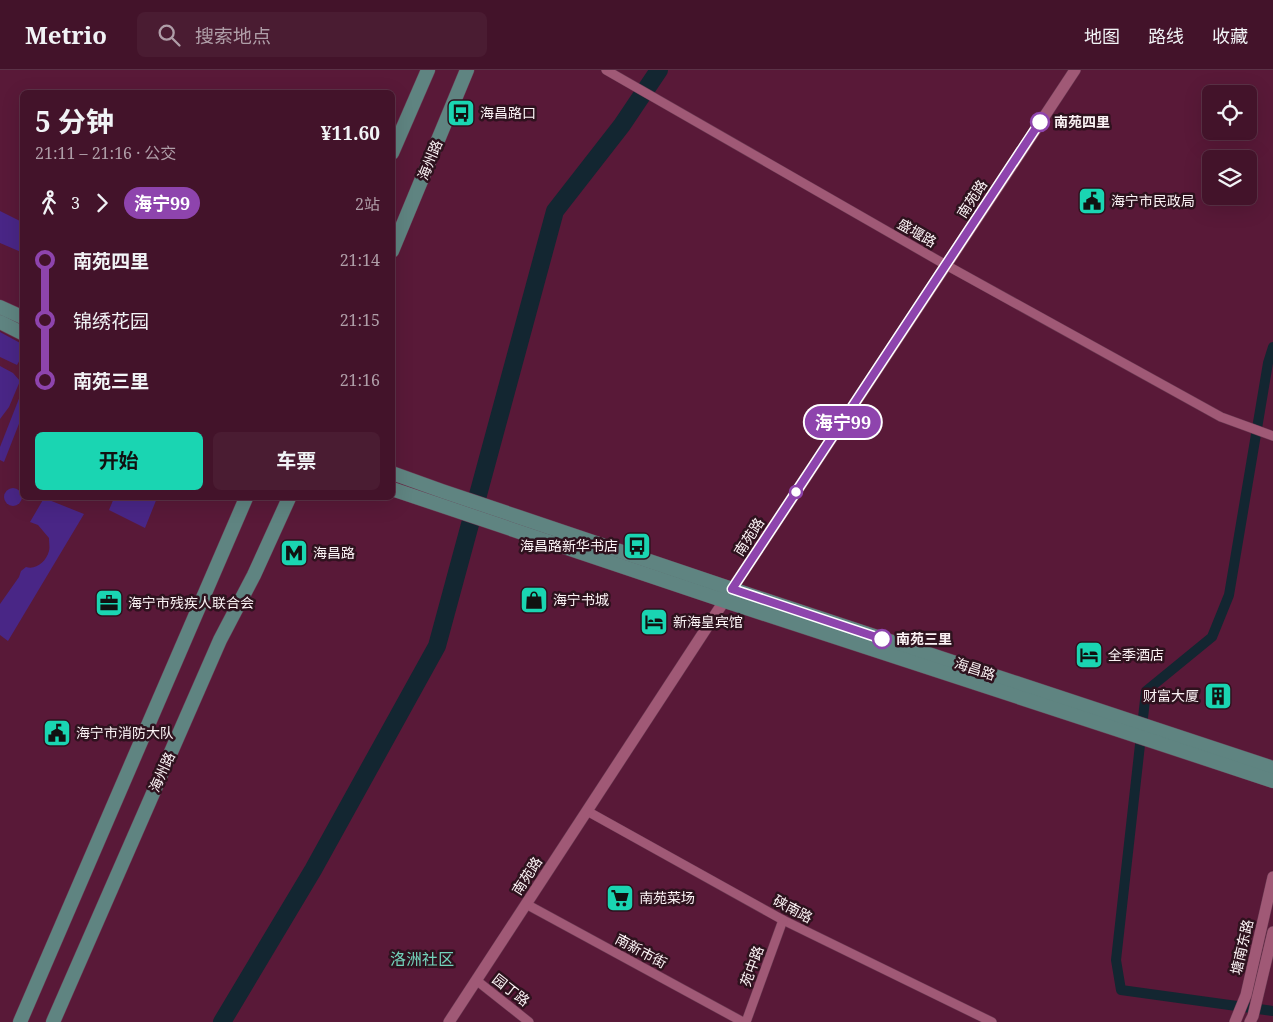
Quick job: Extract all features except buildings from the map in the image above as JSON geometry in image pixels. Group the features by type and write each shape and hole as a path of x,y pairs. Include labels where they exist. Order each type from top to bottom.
{"main road":[{"path":"395,146 428,70"},
{"name":"海州路","path":"395,243 467,70"},
{"path":"0,307 20,316"},
{"path":"0,322 20,332"},
{"name":"海昌路","path":"395,474 441,497 725,601 1121,724"},
{"name":"海昌路","path":"395,489 441,497"},
{"path":"20,1022 245,500"},
{"name":"海州路","path":"53,1022 220,640 254,575 288,500"},
{"name":"海昌路","path":"508,520 732,589 1159,737 1273,781"},
{"name":"海昌路","path":"1159,737 1273,768"}],"street":[{"name":"南苑路","path":"449,1022 1075,70"},
{"name":"盛堰路","path":"610,72 946,266 1221,417 1271,435"},
{"name":"硖南路","path":"587,811 784,920 992,1022"},
{"name":"塘南东路","path":"1235,1022 1246,995 1273,877"},
{"name":"南新市街","path":"526,904 745,1022"},
{"name":"苑中路","path":"745,1022 784,920"},
{"name":"塘南东路","path":"1252,1019 1273,932"},
{"name":"园丁路","path":"476,980 530,1022"}],"shaded area":[{"path":"0,211 20,221 20,252 0,243"},
{"path":"0,332 20,343 20,360 17,365 0,357"},
{"path":"0,366 13,373 20,381 9,407 0,419"},
{"path":"20,396 20,421 4,462 0,460 0,447"},
{"path":"9,488 20,490 20,500 22,501 17,506 9,506 4,501 4,493"},
{"path":"43,500 49,500 84,514 8,641 0,635 0,604 19,577 21,571 26,567 30,568 40,564 46,559 49,551 49,538 38,525 30,522"},
{"path":"113,500 156,500 145,528 109,510"}],"waterway":[{"path":"222,1022 313,870 437,646 555,211 622,125 659,70"},
{"path":"1273,347 1268,363 1229,595 1212,637 1146,691 1116,960 1121,990 1273,1011"}],"bus line":[{"name":"海宁99","path":"882,639 732,589 1040,122"}],"place":[{"name":"海昌路口","path":"461,113"},
{"name":"南苑四里","path":"1040,122"},
{"name":"海宁市民政局","path":"1092,201"},
{"name":"海昌路新华书店","path":"637,546"},
{"name":"海昌路","path":"294,553"},
{"name":"海宁书城","path":"534,600"},
{"name":"海宁市残疾人联合会","path":"109,603"},
{"name":"新海皇宾馆","path":"654,622"},
{"name":"南苑三里","path":"882,639"},
{"name":"全季酒店","path":"1089,655"},
{"name":"财富大厦","path":"1218,696"},
{"name":"海宁市消防大队","path":"57,733"},
{"name":"南苑菜场","path":"620,898"}],"district":[{"name":"洛洲社区","path":"422,959"}]}
